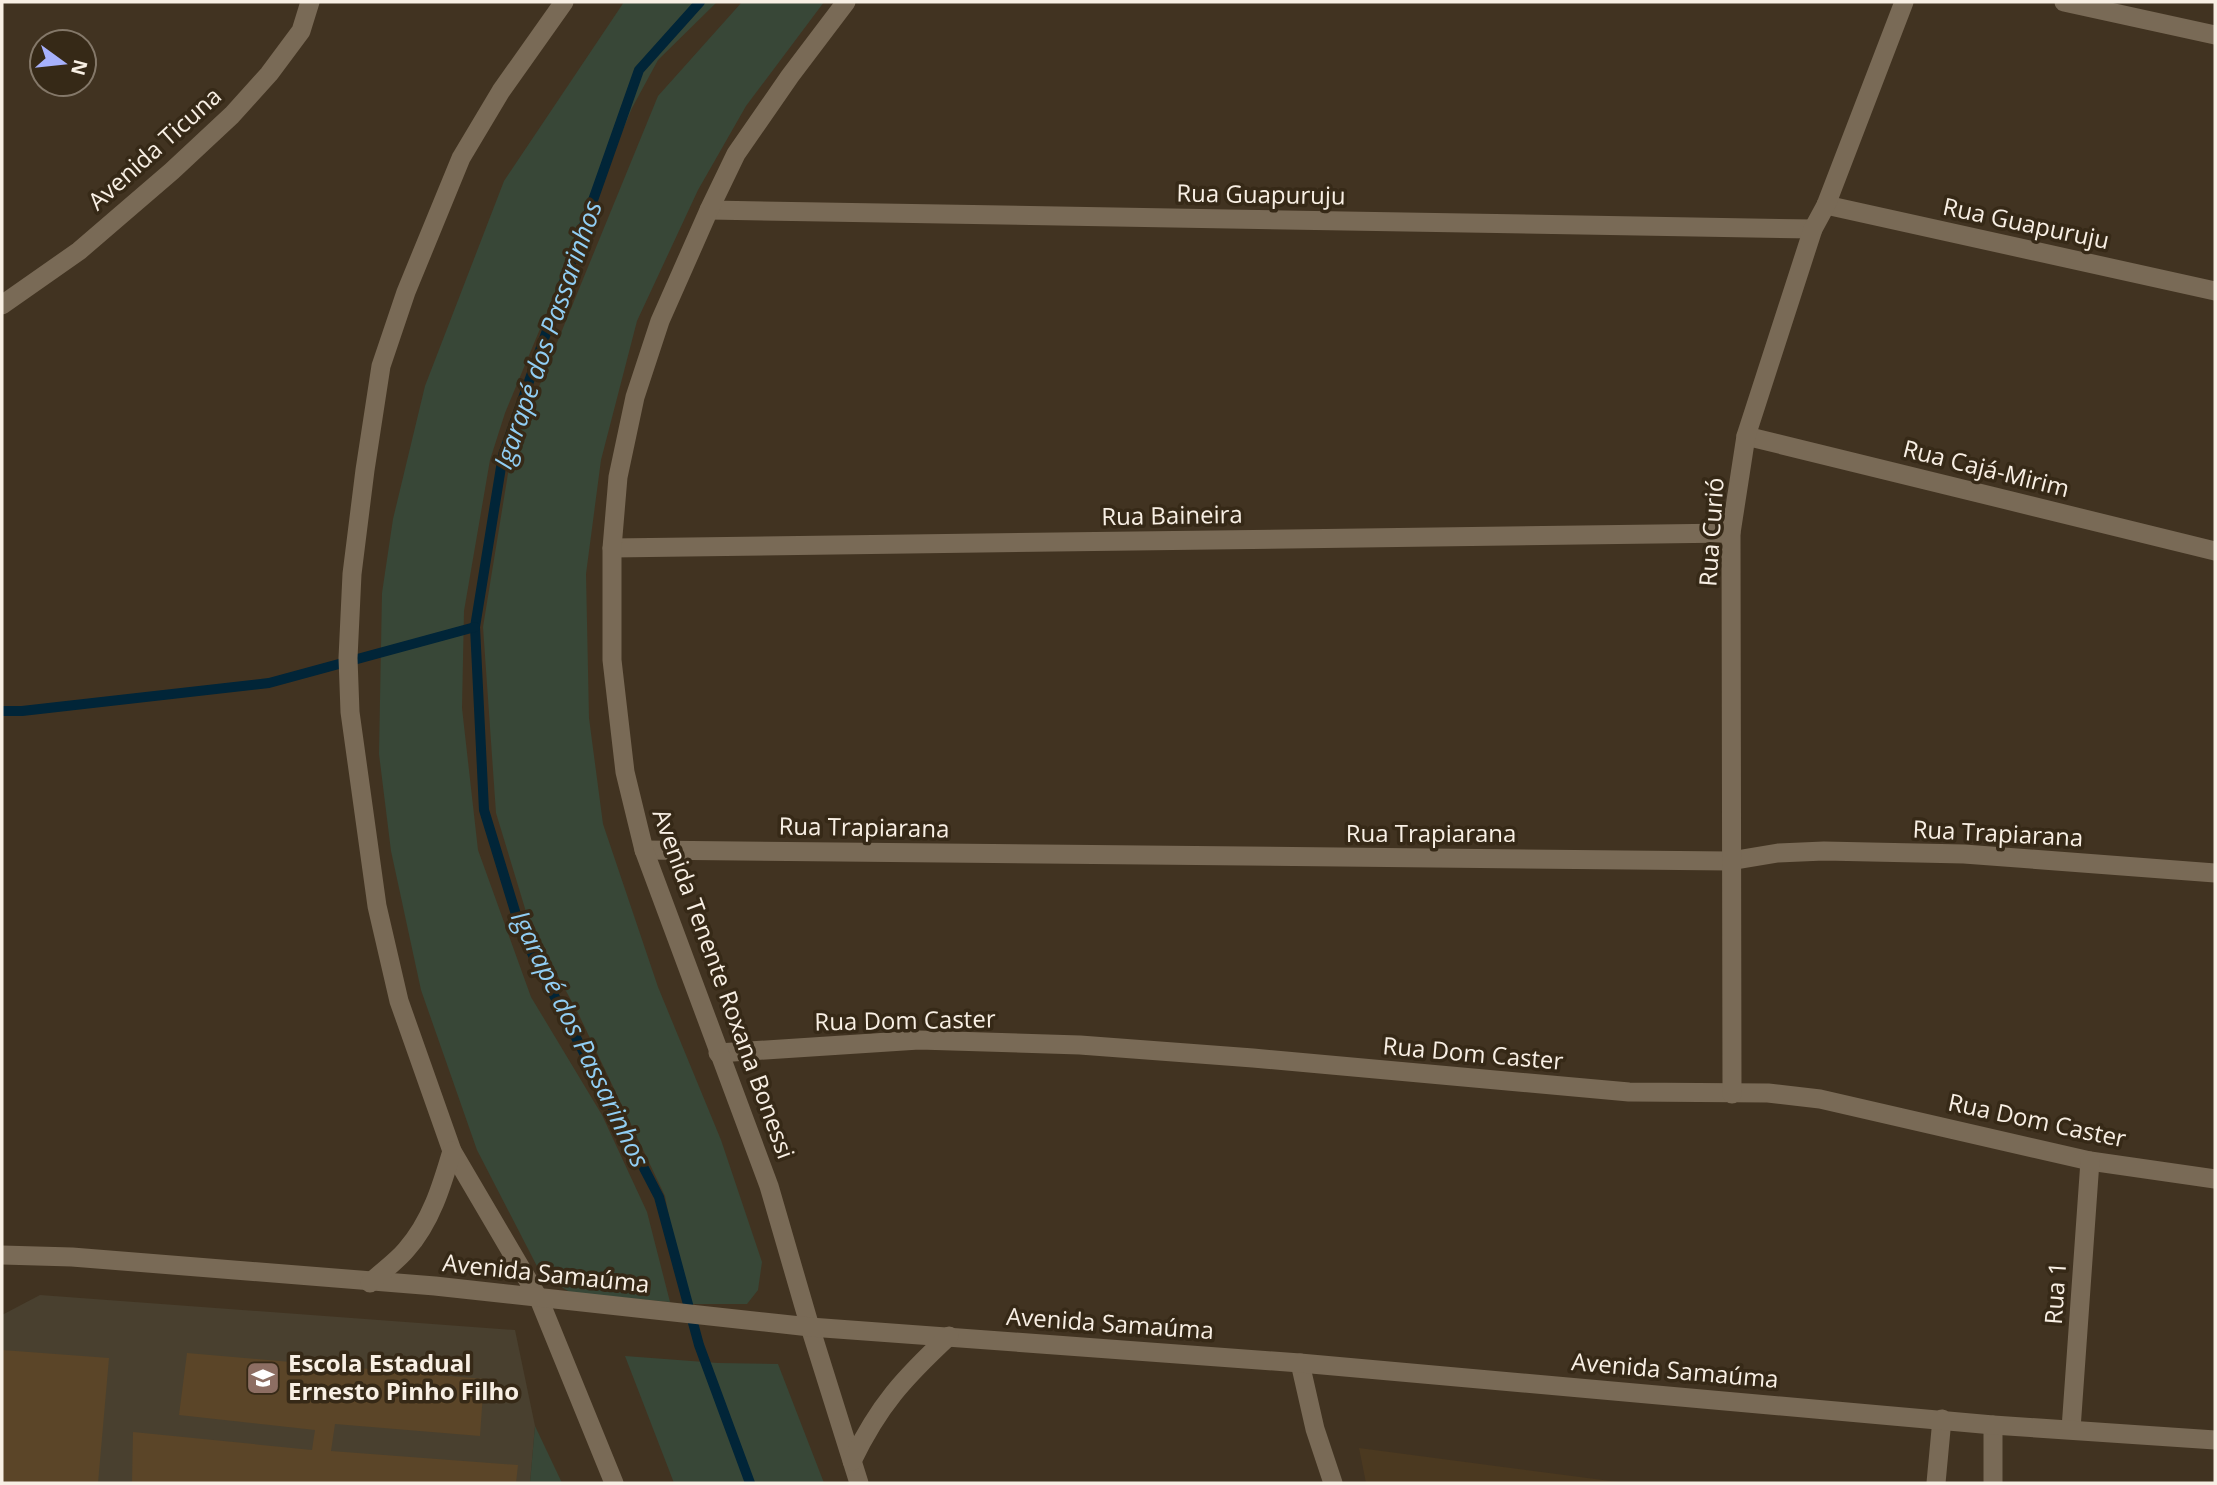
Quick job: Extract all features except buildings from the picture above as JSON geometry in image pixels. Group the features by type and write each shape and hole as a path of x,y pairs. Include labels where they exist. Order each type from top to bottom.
{"street":[{"name":"Avenida Ticuna","path":"2,305 79,251 232,115 269,74 301,31 310,2"},
{"path":"564,2 501,91 461,158 406,292 381,366 352,574 348,658 350,712 377,906 399,1001 452,1150 539,1298 614,1483"},
{"name":"Avenida Tenente Roxana Bonessi","path":"846,2 736,154 660,321 635,397 618,477 612,548 612,660 625,772 644,850 769,1186 859,1483"},
{"name":"Rua Curió","path":"1732,1094 1731,533 1746,436 1813,229 1826,205 1904,2"},
{"path":"2064,2 2215,35"},
{"name":"Rua Guapuruju","path":"1826,205 2215,291"},
{"name":"Rua Guapuruju","path":"709,210 1813,229"},
{"name":"Rua Cajá-Mirim","path":"1746,436 2215,551"},
{"name":"Rua Baineira","path":"612,548 1731,533"},
{"name":"Rua Trapiarana","path":"644,850 1730,861 1778,853 1824,851 1964,854 2215,873"},
{"name":"Rua Dom Caster","path":"719,1053 919,1040 1080,1045 1629,1092 1768,1093 1819,1099 2090,1161 2215,1179"},
{"path":"369,1283 407,1249 427,1219 441,1187 452,1150"},
{"name":"Rua 1","path":"2071,1429 2090,1161"},
{"name":"Avenida Samaúma","path":"2,1255 72,1257 369,1283 435,1286 810,1327 1300,1363 1993,1425 2215,1440"},
{"path":"852,1461 892,1393 910,1372 949,1336"},
{"path":"1300,1363 1315,1429 1334,1483"},
{"path":"1936,1483 1942,1419"},
{"path":"1993,1425 1993,1483"}],"shaded area":[{"name":"Escola Estadual Ernesto Pinho Filho","path":"40,1295 515,1330 535,1426 530,1483 2,1483 2,1315"},
{"path":"1359,1448 1626,1483 1366,1483"}],"green space":[{"path":"624,2 717,2 658,60 632,108 505,413 490,460 464,611 462,708 478,850 531,997 602,1115 647,1212 670,1302 571,1293 541,1274 477,1150 421,990 391,851 379,754 382,593 393,519 425,386 504,181"},
{"path":"742,2 824,2 746,106 698,190 637,321 601,460 586,574 589,718 603,824 658,987 721,1140 762,1262 758,1290 747,1304 686,1304 665,1196 578,1013 530,925 496,813 483,627 511,455 658,96"},
{"path":"625,1356 718,1363 778,1364 824,1483 674,1483"},
{"path":"535,1426 562,1483 530,1483"}],"waterway":[{"name":"Igarapé dos Passarinhos","path":"700,2 639,70 503,455 475,627 484,810 522,934 659,1197 699,1345 750,1483"},
{"path":"2,711 269,683 475,627"}],"place":[{"name":"Escola Estadual Ernesto Pinho Filho","path":"263,1378"}]}
